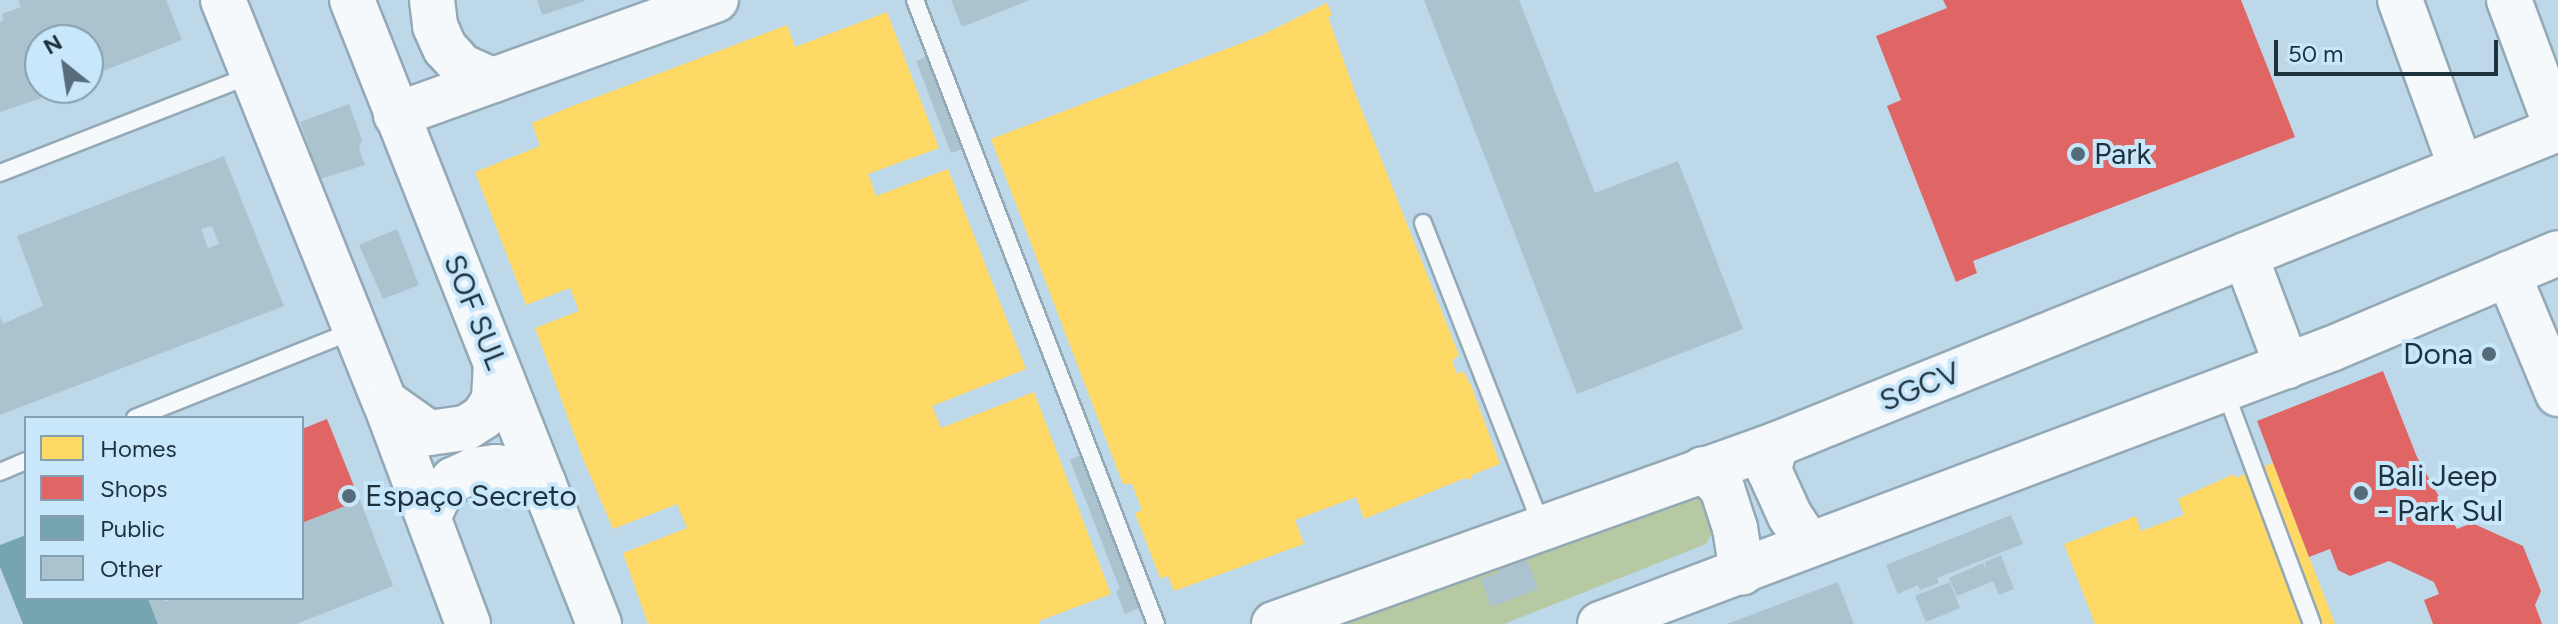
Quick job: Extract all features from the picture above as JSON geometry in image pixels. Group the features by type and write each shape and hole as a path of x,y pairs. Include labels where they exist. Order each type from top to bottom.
{"street":[{"path":"223,0 385,402 467,624"},
{"name":"SOF SUL","path":"352,0 599,624"},
{"path":"432,0 435,26 445,48 461,66 493,80"},
{"path":"396,115 716,0"},
{"path":"2400,0 2461,168"},
{"path":"2509,0 2557,129"},
{"name":"SGCV","path":"1274,624 1775,445 2557,129"},
{"path":"1600,624 2287,366 2558,253"},
{"path":"2245,255 2287,366"},
{"path":"2508,274 2558,394"},
{"path":"385,402 429,433 466,428 483,417 494,400 496,365"},
{"path":"1775,445 1769,470 1790,516 1809,544"},
{"path":"429,516 439,495 453,480 474,470 496,467 517,470 544,484"},
{"path":"1703,469 1722,488 1735,528 1742,572"}],"lane":[{"path":"915,0 1156,624"},
{"path":"0,173 251,75"},
{"path":"1423,223 1542,528"},
{"path":"140,416 356,330"},
{"path":"2225,389 2312,624"},
{"path":"0,472 24,462"}],"green space":[{"path":"1704,489 1713,531 1706,544 1504,624 1339,624"}],"building: Homes":[{"path":"1327,3 1332,15 1328,17 1357,98 1459,355 1452,361 1457,374 1463,371 1471,385 1500,464 1472,475 1470,480 1465,478 1364,519 1356,497 1295,520 1304,544 1174,591 1168,576 1160,578 1135,513 1142,510 1132,484 1123,484 991,139 1260,36"},
{"path":"887,12 939,148 868,174 876,196 948,169 1026,369 932,406 941,428 1034,392 1111,594 1039,621 1040,624 648,624 623,553 687,528 677,504 613,529 582,456 535,328 579,311 570,288 526,305 475,172 540,146 532,123 570,107 787,25 795,47"},
{"path":"2273,463 2335,624 2095,624 2064,544 2136,516 2141,531 2184,515 2178,499 2234,474 2235,478"}],"building: Shops":[{"name":"Park","path":"1943,0 2241,0 2295,137 1973,261 1977,273 1956,282 1887,106 1901,100 1876,36 1947,8"},
{"name":"Bali Jeep - Park Sul","path":"2383,371 2417,457 2457,529 2472,523 2523,546 2541,591 2535,605 2542,624 2433,624 2424,600 2439,594 2434,582 2389,561 2350,576 2338,570 2330,549 2309,557 2257,421"},
{"path":"327,419 360,501 304,522 304,428"}],"building: Public":[{"path":"24,536 24,600 149,600 158,624 23,624 0,567 0,545"}],"building: Other":[{"path":"18,0 166,0 182,40 104,71 104,24 24,24 24,104 0,112 0,22 4,20 2,14 21,7"},
{"path":"537,0 585,0 585,1 542,15"},
{"path":"951,0 1030,0 962,27"},
{"path":"1424,0 1519,0 1595,193 1678,161 1743,329 1577,394"},
{"path":"929,56 965,148 951,153 916,61"},
{"path":"349,104 362,140 359,149 365,165 320,179 300,122"},
{"path":"224,156 284,306 0,415 0,317 3,324 43,306 17,236","holes":["212,226 219,244 208,248 201,229"]},
{"path":"397,229 419,285 383,299 359,245"},
{"path":"1083,454 1142,607 1125,614 1116,591 1120,589 1070,460"},
{"path":"360,500 393,586 296,624 158,624 149,600 304,600 304,522"},
{"path":"2011,515 2023,544 1937,578 1939,583 1920,590 1918,585 1898,594 1886,565"},
{"path":"1521,544 1538,589 1491,607 1481,579 1499,573 1493,554"},
{"path":"2001,555 2014,589 1999,595 1993,581 1957,596 1949,578 1983,563 1986,569 1985,562"},
{"path":"1838,582 1854,624 1727,624"},
{"path":"1950,582 1960,608 1926,622 1915,596"}],"place":[{"name":"Park","path":"2078,154"},
{"name":"Dona","path":"2489,354"},
{"name":"Bali Jeep - Park Sul","path":"2361,493"},
{"name":"Espaço Secreto","path":"349,496"}]}
